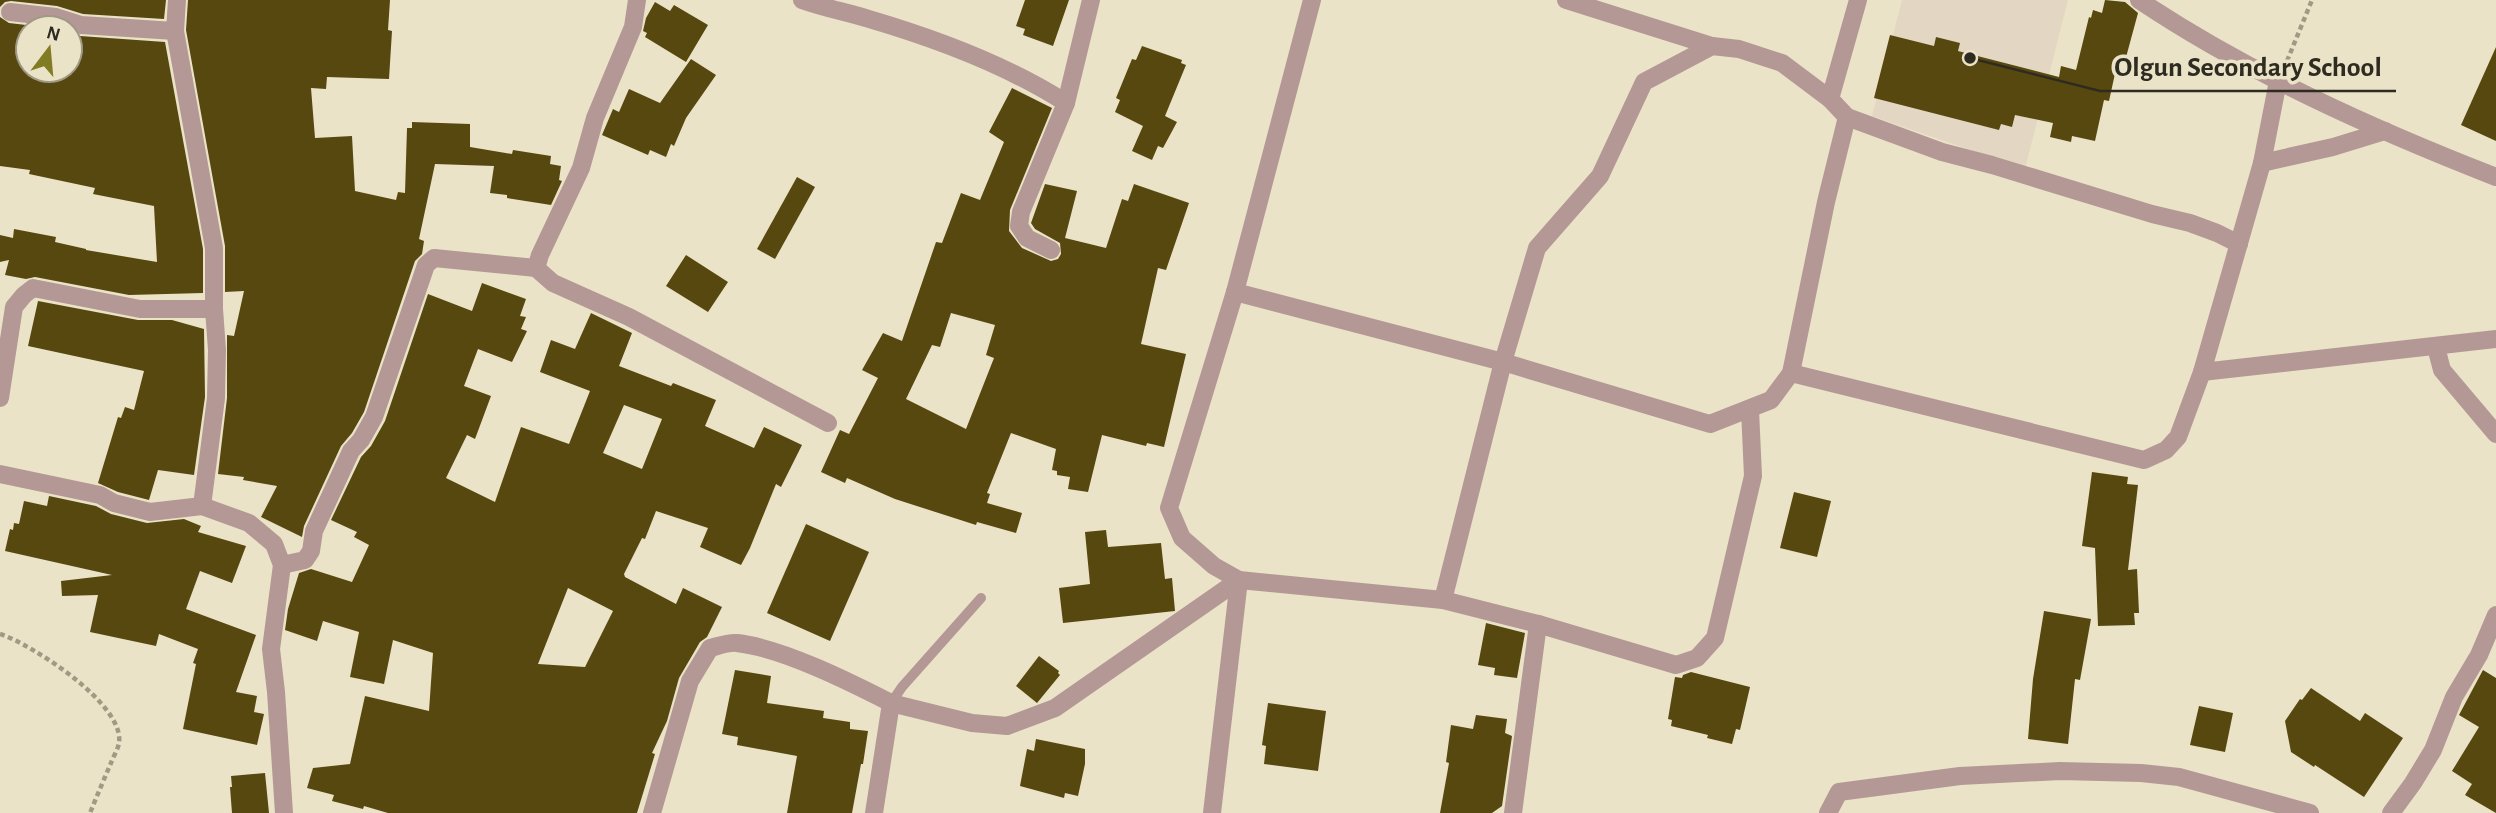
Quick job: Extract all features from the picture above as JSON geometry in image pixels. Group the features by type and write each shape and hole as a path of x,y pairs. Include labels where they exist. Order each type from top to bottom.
{"street":[{"path":"177,0 175,31 214,248 216,398 202,506"},
{"path":"536,268 581,168 595,118 633,27 637,0"},
{"path":"802,0 938,43 1026,79 1066,103"},
{"path":"1051,250 1027,238 1019,226 1020,212 1066,103 1091,0"},
{"path":"1312,0 1235,292 1169,508 1182,538 1214,566 1239,580 1443,600 1538,624 1676,665 1697,658 1715,638 1753,476 1749,410"},
{"path":"1566,0 1712,46 1739,49 1782,63 1830,99 1847,117 1942,152 2190,223 2238,244"},
{"path":"1830,99 1858,0"},
{"path":"2139,0 2189,32 2278,81 2385,131 2493,173"},
{"path":"10,12 62,18 81,25 175,31"},
{"path":"1443,600 1503,362 1537,248 1600,176 1644,82 1712,46"},
{"path":"1791,373 2144,460 2166,450 2178,437 2202,372 2262,163 2278,81"},
{"path":"1235,292 1503,362 1710,424 1771,400 1791,373 1826,202 1847,117"},
{"path":"2262,163 2333,147 2385,131"},
{"path":"282,565 305,560 311,551 314,531 351,451 374,418 426,265 434,258 536,268 553,283 629,317 828,424"},
{"path":"0,398 14,307 33,288 140,309 214,309"},
{"path":"2202,372 2496,340"},
{"path":"2436,347 2442,370 2496,434"},
{"path":"0,474 100,495 114,503 150,512 202,506 249,523 274,544 282,565 271,649 284,813"},
{"path":"652,813 690,681 710,648 734,642 818,669 891,703 972,723 1007,726 1055,708 1239,580"},
{"path":"1212,813 1239,580"},
{"path":"2391,813 2433,750 2454,697 2479,655 2496,615"},
{"path":"1513,813 1538,624"},
{"path":"874,813 891,703"},
{"path":"1828,813 1839,792 1960,776 2060,771 2179,777 2310,813"}],"lane":[{"path":"891,703 981,598"}],"path":[{"path":"2278,81 2312,0"},
{"path":"0,634 19,640 86,688 111,716 118,729 119,742 90,813"}],"shaded area":[{"path":"1902,0 2068,0 2025,169 1872,116"}],"building":[{"path":"0,0 166,0 164,19 83,14 57,6 11,1 0,7"},
{"path":"188,0 390,0 388,30 392,31 389,79 327,77 326,89 311,88 315,138 352,136 355,191 396,200 398,192 405,193 407,128 412,128 412,122 470,124 470,147 512,154 513,150 551,156 550,164 561,166 559,180 562,181 551,205 490,193 494,166 435,164 419,239 424,241 422,254 415,261 364,412 341,446 304,526 302,537 261,517 277,486 243,480 244,477 218,474 227,398 227,335 234,336 244,291 225,292 225,246 186,30"},
{"path":"1025,0 1069,0 1053,46 1023,35 1025,29 1016,26"},
{"path":"2105,0 2125,2 2138,13 2125,61 2118,60 2109,101 2104,100 2095,141 2072,136 2071,142 2050,137 2053,123 2015,115 2012,127 2001,124 1999,130 1874,98 1890,35 1934,46 1936,37 1960,43 1958,51 2059,77 2061,66 2076,70 2089,17 2091,18 2093,10 2102,13"},
{"path":"655,2 670,11 674,5 708,25 686,62 645,37 647,33 643,31 646,18"},
{"path":"0,17 14,24 14,84 84,84 84,36 165,42 203,249 203,293 129,295 35,277 26,279 5,275 9,260 0,262 0,235 13,238 14,229 56,237 55,242 86,250 157,262 154,206 93,194 95,188 29,174 30,170 0,166"},
{"path":"1142,46 1182,60 1181,63 1186,65 1165,116 1177,122 1163,148 1158,146 1152,160 1132,151 1143,126 1115,112 1120,100 1116,98 1132,59 1136,60"},
{"path":"2496,47 2496,141 2461,125"},
{"path":"691,59 716,75 686,118 666,157 650,150 648,155 602,135 613,109 619,112 629,89 660,103"},
{"path":"1012,88 1052,108 1010,210 1009,231 1022,248 1051,261 1058,259 1061,254 1060,243 1035,229 1031,223 1045,184 1077,191 1065,238 1106,248 1122,199 1128,201 1134,184 1189,203 1166,270 1158,268 1141,344 1186,354 1164,447 1147,443 1146,446 1102,435 1088,492 1068,489 1070,477 1057,475 1057,471 1052,470 1056,449 1011,433 987,493 990,494 987,503 1022,513 1016,533 977,522 976,525 895,499 847,478 845,483 821,472 840,430 849,434 878,378 862,370 883,333 902,341 936,242 942,243 961,193 980,200 1004,142 989,132","holes":["951,313 995,325 986,355 994,358 966,429 906,399 932,345 940,347"]},
{"path":"797,177 815,187 775,259 757,249"},
{"path":"686,255 728,282 708,312 666,286"},
{"path":"482,283 526,299 520,316 526,317 521,329 527,331 512,362 478,349 464,386 491,396 475,439 467,435 446,478 495,502 521,427 569,444 590,391 540,372 551,340 575,349 591,313 632,333 619,366 716,400 705,426 754,448 764,427 802,445 781,487 776,484 741,565 700,547 708,528 656,511 645,539 642,538 624,574 676,604 683,588 722,607 707,637 700,642 679,678 667,721 652,753 655,754 637,813 388,813 332,801 334,795 307,788 313,768 350,764 365,696 429,711 433,653 393,640 384,684 350,677 359,632 323,621 317,641 285,630 299,573 311,569 352,582 369,545 354,537 357,532 331,520 361,457 371,446 385,421 428,294 472,311","holes":["624,405 662,419 642,469 603,453","568,588 613,611 585,667 538,664"]},
{"path":"38,301 138,320 172,320 204,329 205,397 194,475 158,470 149,500 118,492 98,483 118,417 121,418 125,407 134,410 144,371 28,346"},
{"path":"2092,472 2128,477 2127,484 2138,485 2128,570 2137,569 2139,613 2134,613 2135,625 2098,626 2095,548 2082,546"},
{"path":"1794,492 1831,501 1817,557 1780,548"},
{"path":"49,496 96,506 111,514 147,523 184,519 201,526 198,532 246,546 232,583 200,571 186,609 256,635 236,692 257,696 254,712 264,714 257,745 183,729 196,664 193,663 198,649 159,634 156,646 90,632 98,595 62,596 61,581 112,575 5,551 10,529 13,530 14,523 19,524 24,501 47,506"},
{"path":"806,524 869,552 830,641 767,613"},
{"path":"1106,530 1108,547 1161,543 1165,579 1172,578 1175,611 1063,623 1059,588 1090,584 1085,532"},
{"path":"2044,611 2091,619 2080,680 2075,679 2068,744 2028,739 2033,679"},
{"path":"1486,623 1525,633 1517,678 1494,675 1495,668 1478,665"},
{"path":"1039,656 1059,671 1060,675 1037,703 1016,686"},
{"path":"735,670 771,676 767,703 824,711 823,718 850,722 850,729 868,731 852,813 787,813 797,756 737,745 738,737 722,734"},
{"path":"2483,670 2496,678 2496,813 2465,795 2472,784 2452,771 2479,727 2459,715"},
{"path":"1691,672 1750,687 1740,730 1736,729 1732,744 1671,726 1672,720 1668,719 1675,677 1682,678"},
{"path":"2311,688 2360,721 2365,713 2403,738 2364,797 2291,752 2285,721"},
{"path":"1268,703 1326,711 1318,771 1264,764 1266,746 1262,745"},
{"path":"2199,706 2233,713 2225,752 2190,745"},
{"path":"1476,715 1507,719 1505,733 1512,736 1502,806 1492,813 1440,813 1449,763 1446,762 1451,725 1473,729"},
{"path":"1036,739 1085,749 1085,764 1078,796 1065,793 1064,798 1020,786 1027,749 1034,751"},
{"path":"265,773 269,813 232,813 231,776"}],"place":[{"name":"Olgun Secondary School","path":"1970,58"}]}
